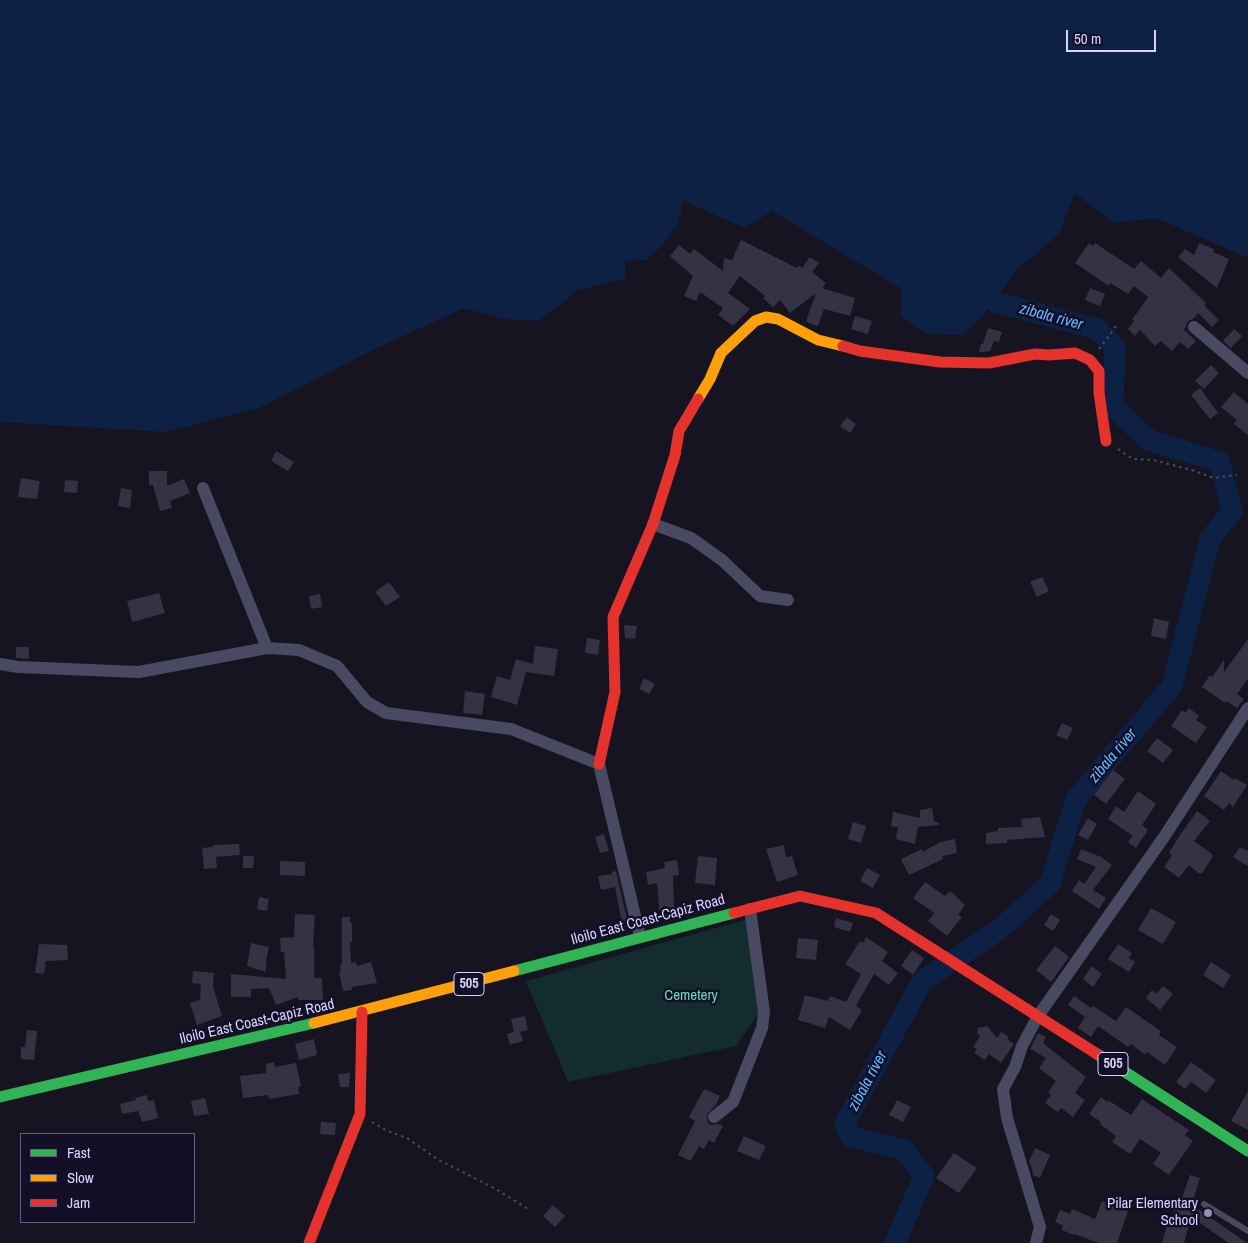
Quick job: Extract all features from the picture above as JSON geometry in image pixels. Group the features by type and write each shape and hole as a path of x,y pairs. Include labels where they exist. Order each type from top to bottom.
{"main road":[{"path":"599,764 615,692 613,617 653,524 675,454 679,431 710,379 721,353 755,321 766,317 778,319 818,340 860,351 940,362 989,363 1035,354 1075,353 1090,360 1099,371 1099,393 1106,441"},
{"name":"Iloilo East Coast-Capiz Road","path":"0,1098 362,1012 800,896 876,913 1248,1151"},
{"path":"309,1243 360,1114 362,1012"}],"street":[{"path":"1194,328 1248,373"},
{"path":"203,488 267,648"},
{"path":"653,524 691,538 722,560 760,596 788,600"},
{"path":"0,664 18,667 139,672 267,648 299,650 337,666 367,702 386,713 511,729 599,764 640,937"},
{"path":"1036,1243 1040,1227 1007,1118 1003,1089 1038,1016 1164,837 1248,708"},
{"path":"714,1117 734,1102 762,1028 764,1012 750,909"}],"lane":[{"path":"1204,1204 1248,1231"}],"path":[{"path":"1095,354 1117,325"},
{"path":"1106,441 1133,459 1153,460 1214,478 1237,475"},
{"path":"360,1114 387,1131 406,1138 437,1159 528,1209"}],"green space":[{"name":"Cemetery","path":"748,919 759,1013 736,1046 568,1082 526,981"}],"water":[{"path":"0,0 1248,0 1248,258 1156,218 1114,223 1075,193 1059,234 1015,271 995,302 963,335 926,334 901,317 902,289 772,211 745,228 684,201 678,223 663,245 646,260 625,261 625,279 578,290 539,321 503,319 464,308 377,348 259,408 166,432 0,422"}],"building":[{"path":"741,240 797,268 799,266 802,268 810,257 819,263 812,272 826,283 822,288 855,298 850,316 824,309 818,326 811,324 806,321 816,293 790,313 780,300 773,307 763,298 765,296 740,276 728,293 750,309 733,326 718,315 723,308 700,292 696,301 684,296 693,276 670,256 679,245 690,254 694,249 723,271 724,258 732,260"},
{"path":"1089,243 1093,246 1095,243 1134,269 1141,261 1161,278 1169,268 1206,303 1204,305 1219,320 1212,327 1198,313 1193,319 1188,321 1184,330 1196,341 1188,349 1180,342 1172,351 1161,341 1155,346 1140,330 1135,336 1128,329 1148,297 1134,286 1128,294 1110,283 1109,286 1075,263"},
{"path":"1199,243 1214,249 1213,252 1229,259 1217,288 1178,257 1185,249 1194,255"},
{"path":"1090,288 1105,294 1100,306 1085,300"},
{"path":"855,316 872,321 868,334 851,329"},
{"path":"988,328 1002,332 999,342 994,341 990,351 979,352 981,344 983,344"},
{"path":"1234,329 1242,336 1231,348 1223,341"},
{"path":"1211,365 1219,373 1204,389 1195,381"},
{"path":"1200,388 1218,413 1210,419 1191,395"},
{"path":"1234,392 1248,404 1248,435 1234,424 1237,420 1221,407"},
{"path":"847,417 856,424 850,433 840,426"},
{"path":"276,451 294,462 288,471 271,461"},
{"path":"149,471 167,471 167,486 184,479 190,493 170,501 172,508 160,511 153,485 149,485"},
{"path":"21,478 40,481 37,499 18,497"},
{"path":"65,480 78,481 77,493 64,492"},
{"path":"121,488 132,490 130,508 118,506"},
{"path":"1042,577 1049,591 1037,597 1030,582"},
{"path":"389,582 400,597 386,606 375,592"},
{"path":"159,593 165,613 132,622 127,601"},
{"path":"320,594 322,607 311,609 309,596"},
{"path":"1154,618 1169,622 1166,639 1151,636"},
{"path":"624,625 637,626 635,639 625,638"},
{"path":"587,638 600,640 598,655 585,653"},
{"path":"1248,639 1248,679 1237,694 1244,699 1237,708 1226,701 1225,703 1202,687 1224,660 1224,672"},
{"path":"535,646 558,649 554,676 526,672 517,705 491,697 497,676 510,680 516,659 533,664"},
{"path":"16,647 29,647 29,659 16,658"},
{"path":"644,678 655,684 649,694 639,689"},
{"path":"465,691 485,694 482,715 463,713"},
{"path":"1189,708 1199,716 1196,720 1207,727 1196,743 1171,726 1182,710 1185,713"},
{"path":"1062,723 1073,728 1067,740 1056,735"},
{"path":"1157,738 1173,750 1163,763 1147,751"},
{"path":"1113,770 1125,779 1106,804 1094,795"},
{"path":"1221,771 1234,780 1235,778 1247,785 1233,807 1229,803 1224,810 1204,796"},
{"path":"1138,791 1156,804 1142,825 1148,830 1136,848 1128,842 1133,836 1108,819 1116,806 1124,812"},
{"path":"932,808 934,821 939,823 939,825 918,827 915,844 896,839 898,827 891,826 893,812 920,818 920,810"},
{"path":"1197,811 1210,821 1194,841 1212,854 1212,858 1202,873 1198,873 1189,865 1179,878 1164,867 1172,855 1169,853"},
{"path":"1040,817 1045,837 986,844 986,833 998,831 998,828 1022,827 1021,819"},
{"path":"1088,818 1097,824 1088,840 1078,835"},
{"path":"853,822 866,826 861,843 848,839"},
{"path":"604,834 609,851 600,853 595,837"},
{"path":"955,839 957,853 942,856 943,859 909,875 901,859 922,849 923,852 940,842"},
{"path":"239,844 240,855 216,857 217,868 204,869 202,848 213,847 213,845"},
{"path":"784,845 786,857 792,856 798,875 777,882 766,849"},
{"path":"1240,847 1248,851 1248,866 1233,857"},
{"path":"1081,849 1101,857 1112,865 1093,890 1106,898 1099,909 1072,891 1079,880 1084,884 1096,867 1077,859"},
{"path":"243,856 254,856 253,868 243,868"},
{"path":"698,856 717,858 715,885 695,883"},
{"path":"677,860 679,875 673,876 674,907 682,906 683,914 660,920 657,883 648,885 646,872 665,868 664,862"},
{"path":"280,861 305,862 305,876 280,875"},
{"path":"867,868 880,875 873,888 860,881"},
{"path":"616,871 629,928 623,929 615,887 601,890 598,876 612,874 612,872"},
{"path":"925,882 945,896 950,891 965,905 958,915 962,917 947,936 928,921 934,914 933,912 913,898"},
{"path":"259,897 269,899 267,911 257,909"},
{"path":"1151,908 1176,922 1163,944 1138,930"},
{"path":"295,914 315,915 313,946 314,978 322,978 323,1000 298,1000 298,997 276,1005 269,988 251,989 251,997 231,997 231,974 286,979 284,952 281,952 280,938 294,937"},
{"path":"1051,914 1060,920 1053,931 1044,925"},
{"path":"342,917 350,917 350,923 352,923 352,942 350,942 351,963 356,962 357,966 371,962 377,983 352,987 352,990 343,991 339,972 341,971 340,965 342,964"},
{"path":"836,918 853,923 850,932 834,927"},
{"path":"866,937 888,952 882,961 898,973 889,985 874,974 856,1006 862,1010 850,1030 829,1017 825,1028 798,1020 805,995 828,1001 830,996 846,1002 861,974 845,964 860,941 863,943"},
{"path":"798,938 818,940 816,960 796,958"},
{"path":"251,943 269,947 266,972 247,966"},
{"path":"39,944 67,945 68,960 46,961 44,974 35,973"},
{"path":"1118,944 1132,953 1129,958 1135,962 1129,972 1108,959"},
{"path":"1055,946 1069,957 1051,982 1036,970"},
{"path":"912,950 924,958 913,975 901,966"},
{"path":"1211,962 1231,975 1223,988 1203,975"},
{"path":"1092,966 1102,974 1093,987 1083,979"},
{"path":"193,971 214,973 213,987 222,1016 197,1025 190,1003 200,1000 201,984 192,983"},
{"path":"1163,986 1173,994 1160,1010 1146,998 1152,990 1156,994"},
{"path":"1074,996 1091,1008 1093,1006 1116,1021 1126,1007 1161,1031 1159,1035 1177,1047 1165,1065 1147,1052 1145,1055 1131,1044 1128,1047 1098,1026 1091,1037 1078,1028 1085,1017 1068,1005"},
{"path":"525,1016 528,1030 520,1032 523,1041 510,1045 507,1034 514,1032 511,1019"},
{"path":"987,1026 997,1038 1001,1032 1009,1037 1007,1039 1014,1044 1001,1063 989,1054 985,1060 974,1053 977,1049 973,1047 980,1036 977,1034 978,1028"},
{"path":"27,1030 37,1031 34,1060 21,1059 21,1047 25,1047"},
{"path":"1038,1033 1046,1037 1043,1043 1086,1077 1075,1093 1085,1100 1073,1117 1061,1108 1058,1112 1045,1103 1051,1095 1048,1092 1056,1081 1039,1068 1046,1058 1030,1049"},
{"path":"314,1039 317,1055 299,1060 295,1044"},
{"path":"274,1062 275,1067 296,1063 301,1086 298,1087 299,1094 269,1099 268,1095 243,1098 240,1076 266,1073 266,1064"},
{"path":"1191,1062 1216,1080 1206,1093 1191,1082 1185,1089 1176,1082"},
{"path":"350,1073 349,1087 340,1087 338,1074"},
{"path":"704,1089 720,1096 716,1105 707,1114 707,1122 711,1125 719,1124 723,1126 714,1143 709,1140 704,1149 699,1146 691,1161 678,1155 695,1121 689,1117"},
{"path":"1248,1091 1248,1130 1231,1121"},
{"path":"147,1095 148,1101 154,1100 158,1118 142,1122 138,1111 122,1114 120,1104"},
{"path":"1101,1097 1131,1115 1142,1099 1189,1130 1185,1135 1193,1141 1169,1175 1153,1164 1161,1153 1140,1139 1130,1154 1112,1142 1116,1136 1089,1114"},
{"path":"205,1098 209,1114 194,1116 191,1101"},
{"path":"897,1100 911,1107 903,1122 889,1115"},
{"path":"321,1122 336,1123 335,1135 320,1134"},
{"path":"744,1136 766,1146 759,1160 737,1151"},
{"path":"1035,1148 1050,1155 1040,1178 1033,1175 1029,1162"},
{"path":"954,1153 977,1168 959,1193 936,1178"},
{"path":"1190,1175 1200,1178 1191,1207 1198,1209 1247,1243 1229,1243 1191,1217 1184,1243 1162,1243 1167,1226 1170,1227 1175,1206 1170,1201 1180,1204"},
{"path":"1102,1201 1128,1211 1117,1243 1099,1243 1073,1235 1062,1230 1063,1225 1055,1222 1060,1210 1070,1214 1072,1209 1095,1219"},
{"path":"553,1205 565,1216 555,1227 543,1216"}],"waterway":[{"name":"zibala river","path":"895,1243 924,1176 904,1150 851,1137 845,1123 922,981 1000,929 1050,884 1076,799 1172,686 1210,539 1232,511 1220,462 1149,440 1113,407 1115,347 1097,329 995,302"}],"traffic: fast":[{"path":"514,971 734,913"},
{"path":"0,1097 314,1023"},
{"path":"1097,1054 1248,1151"}],"traffic: slow":[{"path":"698,399 710,379 721,353 755,321 766,317 778,319 818,340 843,346"},
{"path":"314,1023 514,971"}],"traffic: jam":[{"path":"843,346 860,351 940,362 989,363 1035,354 1075,353 1090,360 1099,371 1099,393 1106,441"},
{"path":"599,764 615,692 613,617 653,524 675,455 679,431 698,399"},
{"path":"734,913 800,896 876,913 1097,1054"},
{"path":"309,1243 360,1114 362,1012"}],"place":[{"name":"Pilar Elementary School","path":"1208,1213"}]}
